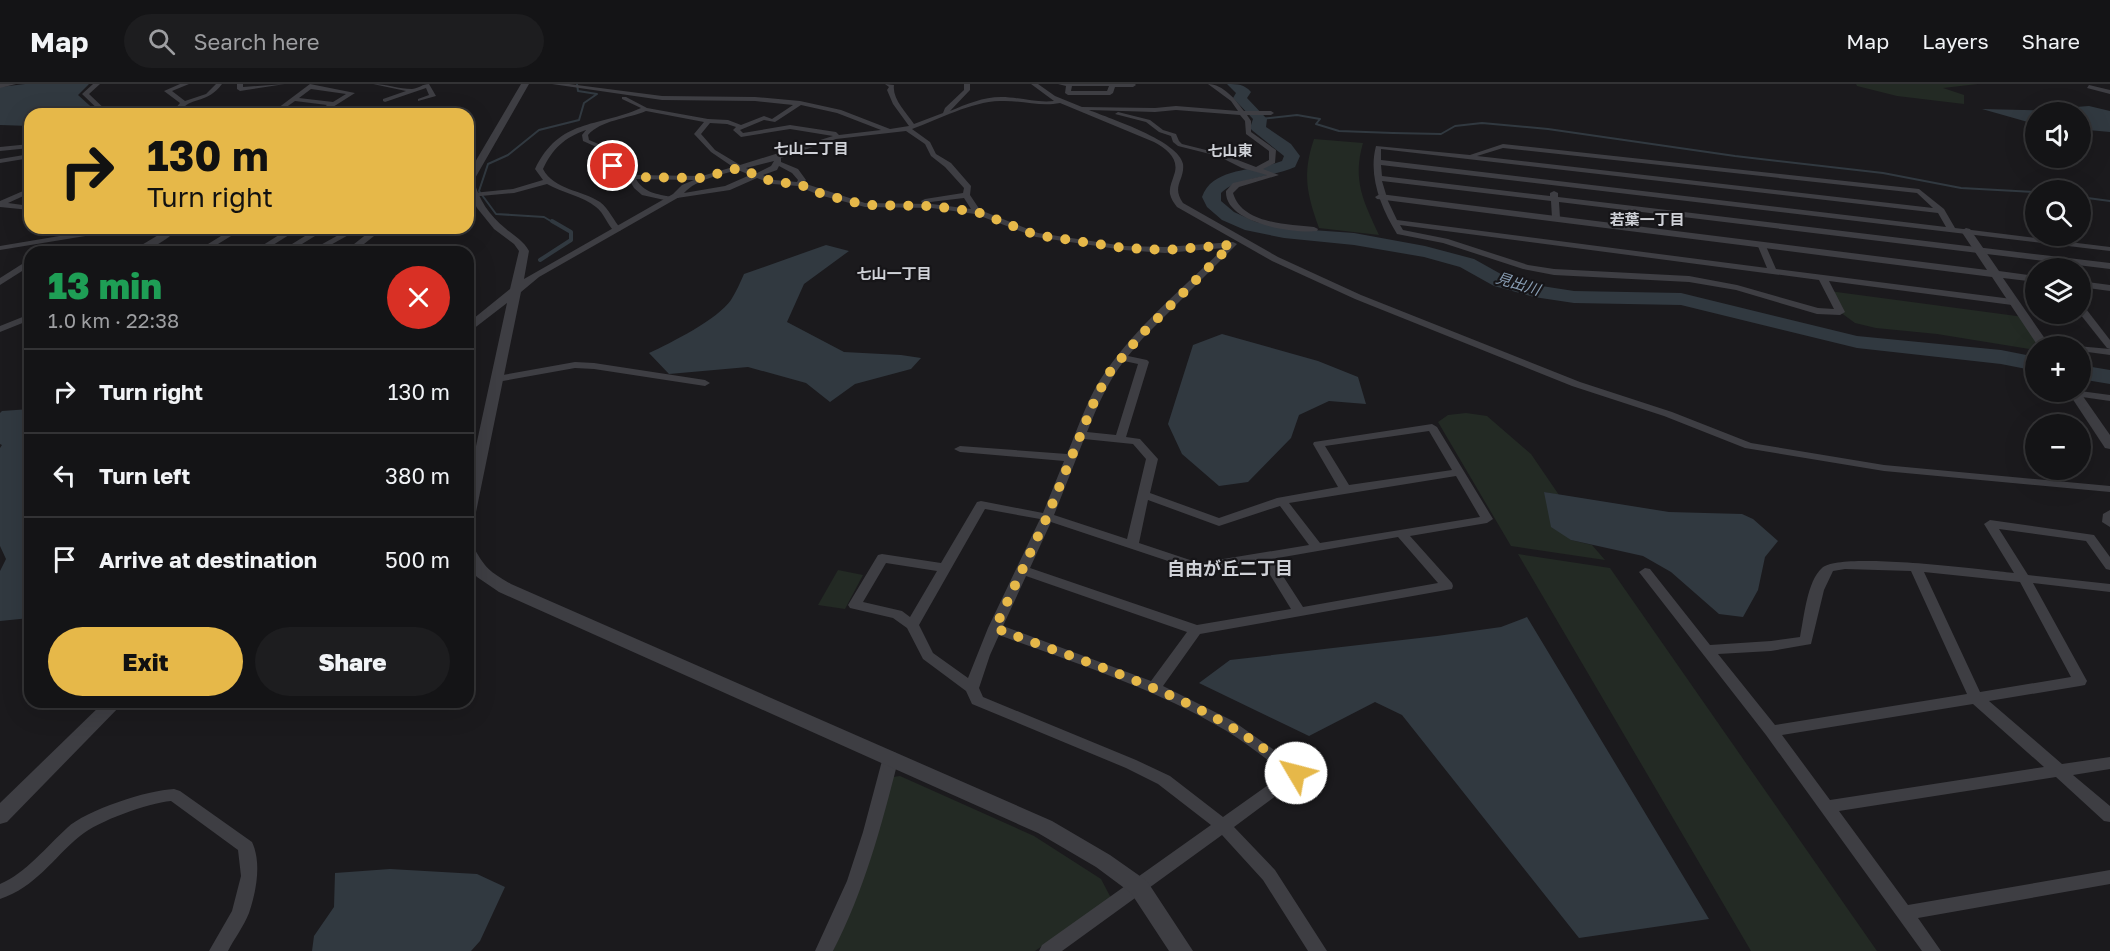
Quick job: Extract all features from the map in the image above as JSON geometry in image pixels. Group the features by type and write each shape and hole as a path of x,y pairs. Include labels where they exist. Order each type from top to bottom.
{"street":[{"path":"0,86 13,84"},
{"path":"97,84 85,94 100,108"},
{"path":"184,103 167,91 186,84"},
{"path":"179,108 184,103 205,98 214,92 219,84"},
{"path":"240,84 240,89 282,84"},
{"path":"376,84 413,91"},
{"path":"474,170 525,84"},
{"path":"555,84 590,86 621,93 678,99 755,99 800,103 827,107 891,132"},
{"path":"888,84 892,86 890,90 894,103 899,106 910,128 928,143 933,155 948,165 968,188 966,195 977,212"},
{"path":"946,114 947,109 968,90 967,84"},
{"path":"1034,84 1058,102 1165,146 1179,161 1182,171 1172,192 1180,205 1275,259 1359,297 1576,384 1668,414 1749,446 1884,468 2110,489"},
{"path":"1061,84 1070,84 1068,93 1110,93 1112,85 1133,85"},
{"path":"1211,84 1226,93 1248,121 1248,133 1273,150 1272,161 1257,169"},
{"path":"281,108 313,85 352,93 327,108"},
{"path":"385,100 426,85 434,96 420,100"},
{"path":"2089,87 2110,92"},
{"path":"621,93 621,96 644,106 645,109"},
{"path":"292,99 334,104"},
{"path":"594,125 585,135 586,141 606,148 601,161 631,177 701,178 777,160 824,140 910,128 989,99 1045,104 1058,102"},
{"path":"800,103 773,120 764,118 736,130 741,135 790,127 851,135"},
{"path":"1074,107 1155,110 1176,108 1271,113"},
{"path":"1100,108 1148,121 1161,131 1174,135 1178,143"},
{"path":"617,229 607,212 599,204 548,181 541,175 539,169 549,146 567,134 645,109 708,121 728,122 741,127"},
{"path":"708,121 697,134 713,151 739,168 773,182 799,184 822,194 865,205 932,206 977,212 1036,235 1114,246 1165,250 1231,245 1242,240"},
{"path":"1165,146 1178,143 1206,150 1275,176 1236,184 1228,193 1231,203 1242,213 1266,222 1314,229"},
{"path":"1468,157 1503,146 1919,191 1941,210 1952,229"},
{"path":"0,149 24,147"},
{"path":"1822,276 1840,312 1817,311 1737,288 1689,279 1574,274 1526,267 1462,245 1400,232 1380,197 1378,147 1941,210"},
{"path":"0,161 24,157"},
{"path":"631,177 633,185 639,191 672,198 728,189 774,168 777,160"},
{"path":"777,160 800,176 802,180 799,184"},
{"path":"1377,162 2110,249"},
{"path":"1556,167 1554,199 1556,219"},
{"path":"1799,194 1789,171 1803,171"},
{"path":"474,324 536,275 672,198 701,178"},
{"path":"1378,178 2110,266"},
{"path":"474,193 514,191 548,181"},
{"path":"0,205 24,193"},
{"path":"906,205 966,195"},
{"path":"1380,197 2025,277"},
{"path":"474,198 501,230 521,244 524,251 474,488"},
{"path":"0,205 24,207"},
{"path":"1749,205 1754,223"},
{"path":"1394,222 1772,269 2012,302"},
{"path":"1966,231 2037,336"},
{"path":"3,248 86,234"},
{"path":"145,246 168,234"},
{"path":"209,246 230,234"},
{"path":"266,246 286,234"},
{"path":"293,246 314,234"},
{"path":"323,246 346,234"},
{"path":"357,246 367,234"},
{"path":"1761,244 1772,269"},
{"path":"972,688 983,655 1047,517 1096,397 1110,372 1231,245"},
{"path":"3,248 24,261"},
{"path":"3,279 24,267"},
{"path":"2091,285 2110,288"},
{"path":"0,329 24,319"},
{"path":"2091,321 2110,346"},
{"path":"2091,349 2110,352"},
{"path":"1120,439 1144,362 1121,358"},
{"path":"497,379 575,365 705,383"},
{"path":"2091,395 2110,398"},
{"path":"2082,402 2109,442"},
{"path":"912,625 981,505 1047,517 1198,567 1487,519 1432,427 1318,444 1345,489"},
{"path":"1082,435 1136,441 1152,459 1132,546"},
{"path":"960,450 1071,458"},
{"path":"1145,495 1219,522 1281,500 1459,472"},
{"path":"1281,500 1318,548"},
{"path":"2110,514 2110,522"},
{"path":"1771,731 2080,681 2025,580 1990,524 2090,538 2110,566"},
{"path":"1022,570 1196,630 1447,586 1402,534"},
{"path":"1265,557 1300,612"},
{"path":"945,568 882,558 855,605 897,614 912,625 928,656 972,688 977,700 1164,780 1222,825 1269,875 1318,951"},
{"path":"1707,650 1771,646 1806,641 1820,579 1828,568 1843,563 1916,568 2110,588"},
{"path":"474,565 481,573 505,588 1045,827 1103,861 1139,887 1182,951"},
{"path":"1916,568 1976,698 2110,816"},
{"path":"1645,572 1771,731 1932,951"},
{"path":"995,628 1154,688 1230,726 1296,773 1048,951"},
{"path":"1154,688 1196,630"},
{"path":"0,816 109,708"},
{"path":"824,951 836,929 870,841 891,758"},
{"path":"1826,807 2110,763"},
{"path":"0,892 18,884 75,830 93,819 130,804 158,796 174,795 246,847 249,876 240,913 218,951"},
{"path":"1903,913 2110,877"}],"shaded area":[{"path":"25,84 89,84 78,95 92,108 24,108 24,126 0,125 0,87"},
{"path":"1856,84 1978,84 1943,88 1964,95 1964,104 1897,96"},
{"path":"2091,106 2110,111 2110,132 2091,130"},
{"path":"1982,109 2025,110 2025,121"},
{"path":"1314,139 1363,143 1359,180 1364,201 1379,235 1319,228 1311,205 1307,174"},
{"path":"826,245 849,251 804,284 787,322 844,352 921,358 911,369 855,384 830,402 806,383 748,367 669,374 649,353 681,337 716,315 731,300 744,274"},
{"path":"1829,291 2024,317 2025,324 2029,324 2037,336 2025,336 2025,348 1937,334 1876,328 1855,323 1840,312"},
{"path":"1222,334 1318,361 1358,377 1366,404 1329,401 1299,415 1291,438 1248,482 1219,486 1182,454 1168,424 1193,345"},
{"path":"24,409 24,619 0,621 0,571 6,559 0,546 0,448 2,445 0,444 0,413"},
{"path":"1466,413 1487,416 1531,454 1559,495 1544,492 1571,540 1592,545 1605,560 1511,546 1438,422 1448,415"},
{"path":"1544,492 1669,512 1742,514 1753,519 1778,541 1765,557 1758,590 1743,617 1719,614 1671,572 1643,556 1571,540 1551,527"},
{"path":"1518,554 1610,568 1877,951 1751,951"},
{"path":"838,570 863,575 845,609 818,605"},
{"path":"1527,617 1709,919 1579,938 1402,715 1375,702 1309,736 1199,683 1230,660 1501,627"},
{"path":"900,776 1034,836 1101,879 1111,898 1035,951 833,951 859,890 893,777"},
{"path":"390,869 477,874 505,887 480,941 471,951 312,951 314,936 334,907 335,873"}],"waterway":[{"path":"554,223 544,217 496,214 479,191 488,164 508,155 539,130 579,120 584,103 597,94 578,91 577,84"},
{"name":"見出川","path":"1234,84 1244,92 1240,98 1242,101 1260,119 1258,128 1266,136 1285,147 1292,156 1289,164 1272,171 1224,180 1213,191 1211,197 1213,203 1228,216 1251,226 1284,233 1354,239 1425,252 1467,263 1501,282 1534,291 1574,297 1681,299 1857,342 2001,357 2025,362"},
{"path":"1260,119 1297,115 1320,119 1316,124 1339,131 1393,133 1441,134 1455,126 1482,123 1548,129 1735,156 1883,173 1961,188 2025,191"},
{"path":"2091,198 2110,201"},
{"path":"540,260 571,240 571,232 552,221"},
{"name":"見出川","path":"2091,374 2110,377"}],"district":[{"name":"七山二丁目","path":"811,149"},
{"name":"七山東","path":"1230,151"},
{"name":"若葉一丁目","path":"1647,220"},
{"name":"七山一丁目","path":"894,274"},
{"name":"自由が丘二丁目","path":"1230,569"}],"route":[{"path":"613,166 631,177 701,178 739,168 773,182 799,184 822,194 865,205 932,206 977,212 1004,225 1036,235 1124,248 1165,250 1231,245 1140,336 1110,372 1096,397 1047,517 995,628 1154,688 1191,705 1230,726 1296,773"}]}
